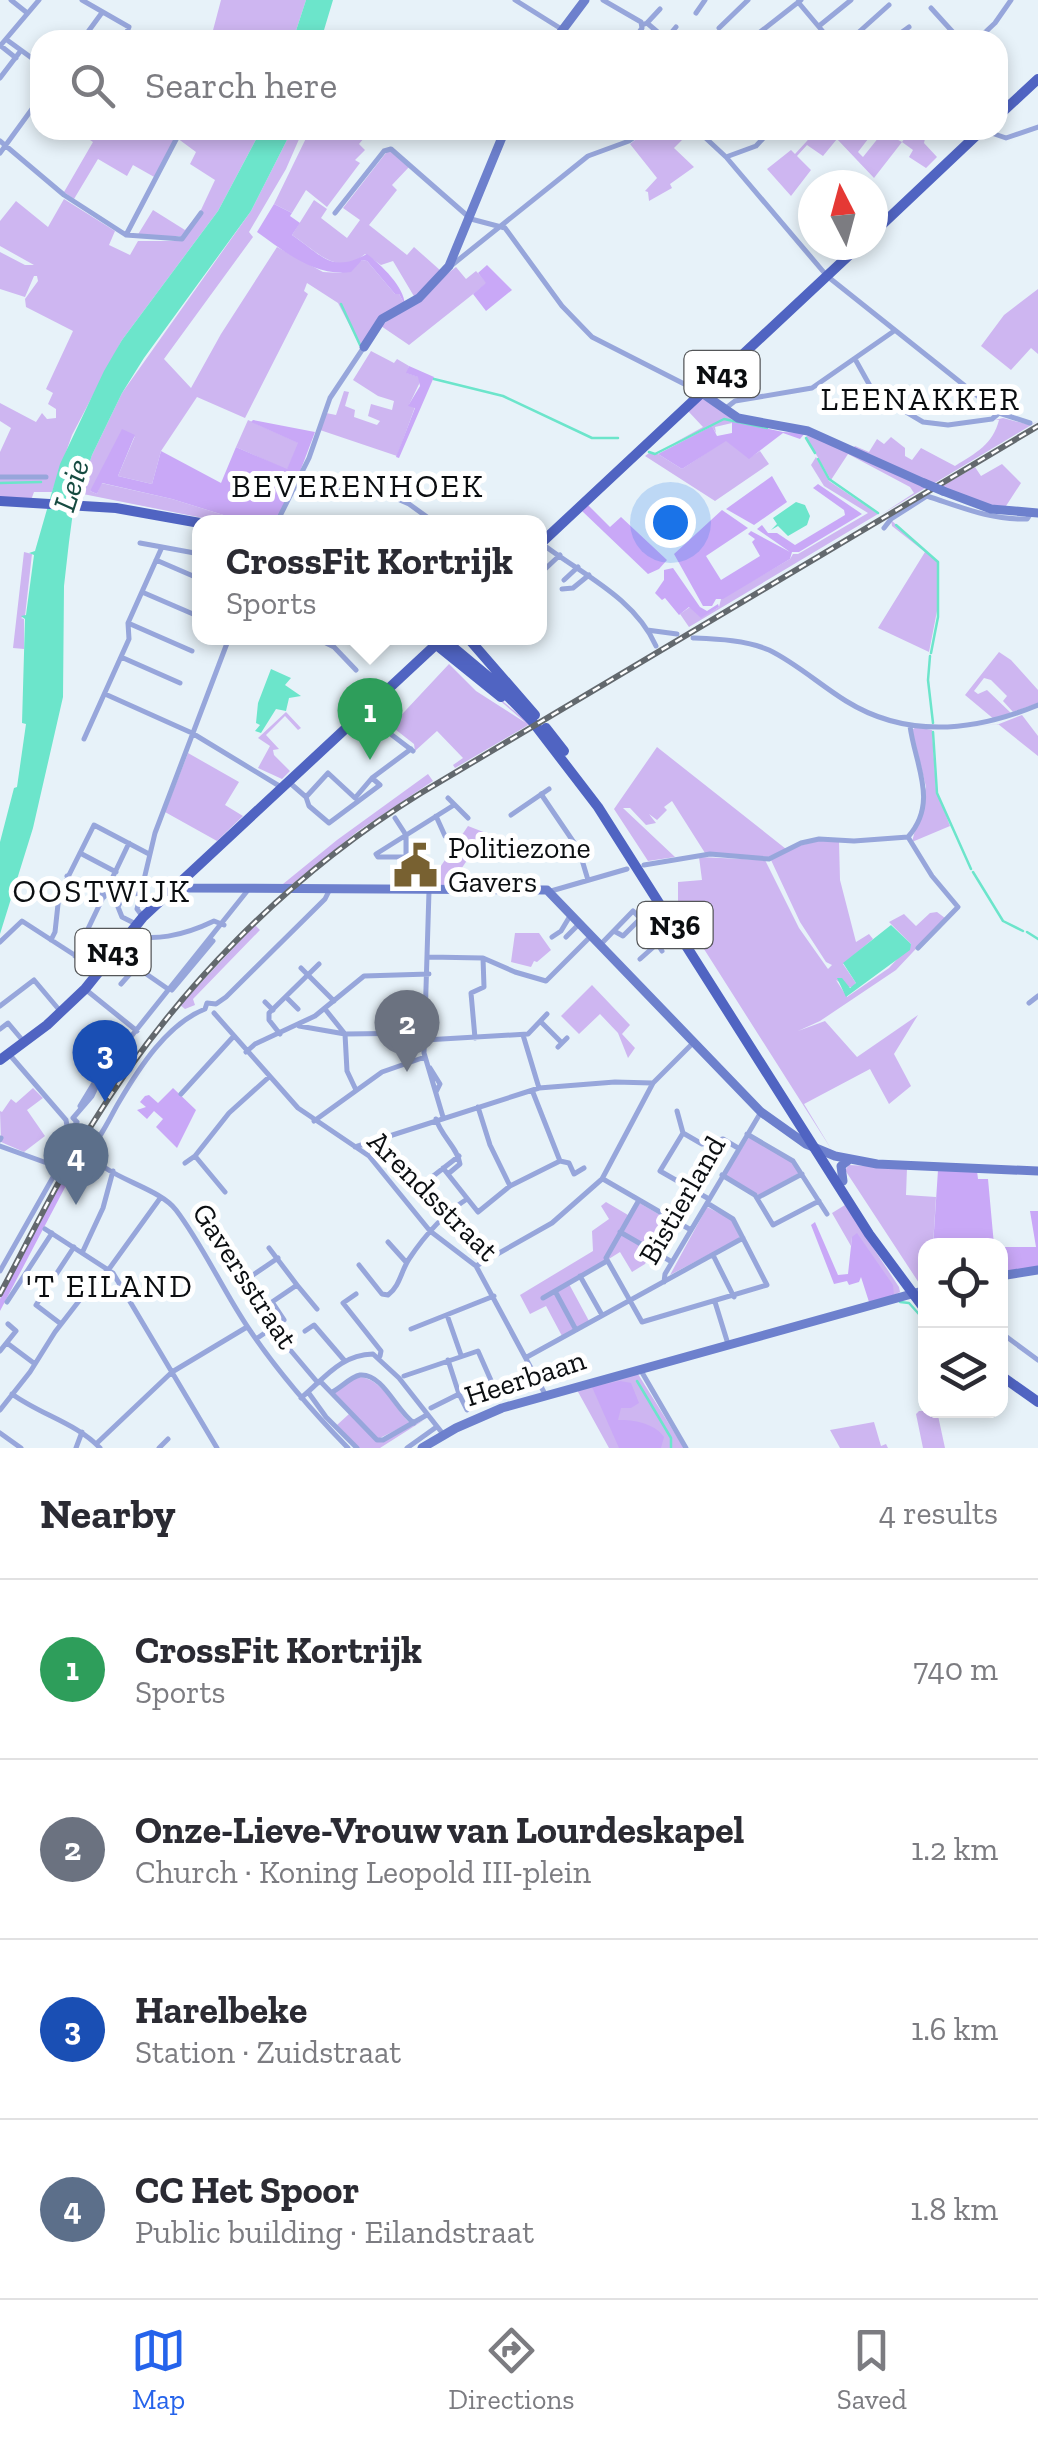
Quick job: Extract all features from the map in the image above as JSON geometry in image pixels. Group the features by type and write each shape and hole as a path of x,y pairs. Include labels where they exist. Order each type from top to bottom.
{"main road":[{"path":"1008,107 1038,79"},
{"path":"888,219 972,140"},
{"name":"N43","path":"547,537 844,260"},
{"path":"0,501 92,506 192,521"},
{"name":"N43","path":"6,1055 85,989 111,948 432,645"},
{"name":"N36","path":"441,645 539,730 620,838 798,1121 918,1291"},
{"name":"N36","path":"442,645 514,696 564,751 644,865 820,1151 918,1291"},
{"path":"474,645 564,751"},
{"path":"1008,1384 1038,1406"}],"street":[{"path":"10,0 26,12"},
{"path":"0,78 17,56 0,46 39,0"},
{"path":"82,0 129,27 128,30"},
{"path":"516,0 562,30 585,0"},
{"path":"603,0 653,30"},
{"path":"621,11 628,0"},
{"path":"696,13 705,0"},
{"path":"719,28 748,0"},
{"path":"819,26 851,0"},
{"path":"988,30 1011,0"},
{"path":"763,30 800,1 822,30"},
{"path":"861,30 890,5"},
{"path":"641,30 660,8"},
{"path":"931,8 951,30"},
{"path":"90,30 102,14"},
{"path":"905,30 909,27"},
{"path":"7,40 30,57"},
{"path":"0,153 3,143 30,110"},
{"path":"1008,137 1038,128"},
{"path":"126,235 175,140"},
{"path":"280,515 330,398 382,319 424,294 449,266 501,140"},
{"path":"449,266 588,156 632,140"},
{"path":"708,140 827,276 999,413 1030,423"},
{"path":"726,156 756,146 762,140"},
{"path":"3,143 64,195 126,235 182,239 202,213"},
{"path":"335,213 390,148 471,219 500,227 534,264 570,316 610,348 702,393 738,418 808,431 991,509 1034,513"},
{"path":"724,410 735,401 812,388 894,331"},
{"path":"855,360 874,393 927,424 948,426 992,419 999,413"},
{"path":"300,476 352,492 393,497 425,515"},
{"path":"0,477 46,478"},
{"path":"884,528 891,518 928,496 963,510 1000,518 1026,519 1034,513"},
{"path":"140,543 192,553"},
{"path":"547,544 620,599 656,646"},
{"path":"84,740 129,639 128,623 162,547"},
{"path":"547,567 560,555"},
{"path":"156,560 192,576"},
{"path":"564,580 578,567"},
{"path":"562,589 574,588 589,575"},
{"path":"142,592 192,614"},
{"path":"128,623 192,651"},
{"path":"647,630 677,634"},
{"path":"693,638 765,649 864,712 910,725 932,728 999,720 1038,704"},
{"path":"67,876 118,907 122,916 140,920 137,910 149,854 226,645"},
{"path":"330,645 356,670"},
{"path":"121,657 180,683"},
{"path":"104,694 192,733 284,784 306,797 308,806 329,824 380,785 372,778 412,751 361,712"},
{"path":"644,865 699,854 769,859 818,839 866,841 908,836 918,821 925,789 910,725"},
{"path":"306,797 328,773 357,799"},
{"path":"511,815 548,789"},
{"path":"541,794 580,850 588,880"},
{"path":"448,798 468,818"},
{"path":"406,857 376,854 454,805"},
{"path":"436,816 445,836"},
{"path":"395,818 406,835 406,888"},
{"path":"51,940 58,895 94,825 149,854"},
{"path":"908,836 932,876 958,907 918,948"},
{"path":"76,954 130,843"},
{"path":"80,853 116,872"},
{"path":"182,880 195,888 551,892 627,868"},
{"path":"70,1119 92,1096 108,1067 170,990 212,946 216,934 248,895 248,888"},
{"path":"206,1009 214,1013 216,1004 324,899 328,888"},
{"path":"430,888 425,1058 438,1078 440,1088 435,1093 440,1132 459,1156 460,1164 448,1174"},
{"path":"118,907 126,889 140,895"},
{"path":"551,892 761,1112 792,1135 820,1151 877,1164 1038,1171"},
{"path":"600,944 631,911 662,950"},
{"path":"552,937 572,914"},
{"path":"614,931 624,936 640,919"},
{"path":"127,934 184,934 214,920 224,925"},
{"path":"0,942 19,921 96,969"},
{"path":"566,937 580,922"},
{"path":"88,934 170,990"},
{"path":"429,956 483,960 546,981 592,935"},
{"path":"640,959 658,943"},
{"path":"76,954 90,952"},
{"path":"475,1038 471,993 484,987 483,960"},
{"path":"280,1034 268,1020 272,1010 319,964"},
{"path":"121,984 136,967"},
{"path":"301,968 334,1002"},
{"path":"246,1052 255,1044 299,1026 369,974 429,974"},
{"path":"0,1006 34,980 61,1012"},
{"path":"85,989 137,1031"},
{"path":"1030,1003 1038,996"},
{"path":"286,997 298,1009"},
{"path":"88,1149 158,1047 182,1022 206,1009 209,1002 216,1004"},
{"path":"266,1002 272,1010"},
{"path":"325,1009 344,1034 347,1072 356,1090"},
{"name":"Arendsstraat","path":"214,1013 268,1077 314,1121 377,1163 430,1230 476,1266 546,1394"},
{"path":"299,1026 344,1034 396,1029 475,1038 528,1034 547,1014"},
{"path":"0,1029 8,1022 22,1040"},
{"path":"540,1022 563,1043"},
{"path":"0,1271 3,1256 74,1140 72,1128 76,1124 6,1055 31,1043 44,1026"},
{"path":"523,1035 535,1089 560,1161"},
{"path":"181,1094 233,1037"},
{"path":"476,1266 552,1223 602,1178 653,1083 694,1042"},
{"path":"314,1121 394,1066 425,1058"},
{"path":"184,1164 229,1113 268,1077"},
{"path":"354,1146 535,1089 653,1083"},
{"path":"478,1106 490,1146 510,1186"},
{"path":"677,1112 683,1133 702,1144 723,1139 738,1148"},
{"name":"Bistierland","path":"526,1357 664,1282 761,1112"},
{"path":"792,1135 798,1131 798,1121"},
{"path":"606,1261 642,1322 767,1285 732,1219 660,1171 683,1133"},
{"path":"747,1134 794,1161 827,1214"},
{"name":"Gaversstraat","path":"74,1140 112,1171 172,1206 192,1232 247,1327 301,1398 348,1448"},
{"path":"0,1141 58,1167"},
{"path":"195,1156 224,1192"},
{"path":"432,1178 459,1156"},
{"path":"843,1180 841,1166 850,1160"},
{"path":"443,1168 478,1212 510,1186 560,1161 569,1163 574,1174 584,1168"},
{"path":"83,1252 103,1208 112,1171"},
{"path":"757,1198 802,1174"},
{"path":"722,1176 757,1198 773,1224 819,1201"},
{"path":"602,1178 691,1230"},
{"path":"0,1410 62,1324 109,1270 160,1197"},
{"path":"359,1265 384,1296 395,1290 406,1262 430,1230 447,1212 467,1200"},
{"path":"542,1298 606,1261 639,1200"},
{"path":"7,1302 49,1231 109,1270 217,1448"},
{"path":"620,1232 672,1262"},
{"path":"664,1282 743,1238"},
{"path":"388,1242 406,1262"},
{"path":"62,1324 36,1306 74,1246"},
{"path":"269,1248 317,1309"},
{"path":"712,1255 734,1296"},
{"path":"253,1275 278,1258"},
{"path":"1008,1275 1038,1270"},
{"path":"580,1276 602,1315"},
{"path":"291,1327 272,1302 297,1285"},
{"path":"555,1291 576,1330"},
{"path":"356,1294 343,1303 381,1350 380,1358"},
{"name":"Heerbaan","path":"429,1446 439,1432 546,1394 918,1295"},
{"path":"411,1329 494,1296"},
{"path":"715,1302 728,1344"},
{"path":"446,1315 461,1355"},
{"path":"256,1339 284,1320"},
{"path":"0,1351 16,1331 8,1324"},
{"path":"305,1331 314,1324 344,1360"},
{"path":"12,1394 38,1413 82,1432 98,1446 172,1372 247,1327"},
{"path":"1008,1337 1037,1356"},
{"path":"7,1343 35,1364"},
{"path":"367,1354 375,1344"},
{"path":"286,1345 377,1440 426,1416"},
{"path":"404,1376 478,1351 498,1394"},
{"path":"301,1398 344,1360 367,1354 380,1358 439,1432 408,1448"},
{"path":"448,1360 466,1410"},
{"path":"644,1368 686,1448"},
{"path":"329,1391 336,1391 357,1376 369,1376 414,1423"},
{"path":"308,1392 318,1408 357,1448"},
{"path":"432,1408 459,1394"},
{"path":"76,1448 82,1432"},
{"path":"0,1433 21,1448"},
{"path":"162,1447 168,1439"}],"shaded area":[{"path":"221,0 306,0 296,30 213,30"},
{"path":"90,140 175,140 156,178 133,165 127,176 98,159 74,199 64,192 93,142"},
{"path":"180,140 256,140 218,211 122,340 72,435 52,492 34,492 31,500 0,499 0,452 11,428 0,421 0,403 36,422 42,413 47,419 56,418 56,409 48,404 53,393 46,389 73,331 26,307 25,299 38,281 37,276 25,297 0,289 0,252 25,265 34,265 0,246 0,221 16,201 48,227 64,199 115,231 109,245 130,255 138,241 177,241 180,236 137,236 153,210 185,230 200,212 215,180 190,164 196,152"},
{"path":"287,140 299,140 249,232 253,237 164,359 191,388 277,247 323,272 341,273 362,260 367,261 405,305 387,313 361,347 338,303 307,283 304,291 308,294 245,418 197,397 161,451 152,484 118,476 135,436 90,491 97,494 101,483 223,515 192,516 78,493 122,393 251,211"},
{"path":"305,140 362,140 359,144 365,150 355,160 360,163 327,207 306,190 292,213 274,204"},
{"path":"635,140 682,140 674,148 694,167 670,184 672,188 649,201 645,191 657,178 630,144"},
{"path":"808,140 836,140 823,156 807,145 797,156 811,170 798,170 798,187 791,196 767,169 791,150 795,154"},
{"path":"838,140 867,140 858,152 863,157 877,140 902,142 880,170 866,170"},
{"path":"904,140 925,140 937,157 926,168 909,157 913,150"},
{"path":"389,149 409,167 392,185 397,190 369,225 407,255 414,247 441,271 415,298 393,261 381,265 365,254 355,261 336,262 292,235 314,200 327,209 321,218 347,238 360,220 343,208"},
{"path":"274,204 292,213 290,216 300,223 292,235 327,260 344,262 367,254 396,284 405,305 367,261 362,260 351,272 325,271 301,261 257,232"},
{"path":"487,265 512,290 486,311 473,294 486,283 478,273"},
{"path":"456,267 466,279 476,271 487,283 409,345 381,326"},
{"path":"1038,289 1038,354 1031,348 1011,370 981,346 1004,315"},
{"path":"371,351 394,363 397,359 409,366 407,373 419,377 409,405 415,407 397,456 320,430 326,413 336,415 344,391 349,392 345,406 355,410 354,417 377,425 380,421 368,416 371,404 392,410 394,401 353,380"},
{"path":"409,366 434,377 399,458 396,457 415,408 408,406 420,386 418,377 406,373"},
{"path":"702,398 733,419 790,430 731,419 732,423 715,427 716,433 711,425 674,443 703,427 688,411"},
{"path":"1003,418 1030,425 1038,421 933,484 853,448 869,452 877,439 884,444 891,437 912,460 921,448 955,466 983,447 993,435 999,420 995,420"},
{"path":"248,420 299,443 287,470 236,447"},
{"path":"732,421 805,433 800,439 783,433 749,459 726,441 682,469 658,454 712,426 717,436 732,433"},
{"path":"251,422 315,432 279,515 223,515 102,483 97,494 90,491 122,429 135,435 118,476 152,484 161,451 221,483 236,447 287,469 298,443"},
{"path":"808,434 927,487 882,514 914,493 910,487 848,454 831,480 806,437"},
{"path":"726,440 749,458 760,451 769,464 715,501 645,456 658,454 682,469"},
{"path":"816,457 829,481 878,514 689,627 680,614 690,607 701,617 719,607 721,599 793,554 868,513 824,486 811,465"},
{"path":"1002,464 1021,483 1006,506 1038,510 987,505 941,487 975,467 981,476"},
{"path":"772,476 787,502 754,525 726,509"},
{"path":"818,484 862,514 799,552 792,552 790,559 723,599 716,599 712,606 703,606 674,554 722,510 748,528 706,556 721,580 760,556 752,542 755,539 748,534 751,531 790,552 757,529 762,525 768,533 777,533 795,545 845,515 844,510 813,488"},
{"path":"588,505 610,527 621,517 667,560 648,574 582,511"},
{"path":"891,520 937,562 937,611 929,652 878,628 925,552 892,526"},
{"path":"24,552 32,554 25,616 21,618 24,649 13,648"},
{"path":"673,568 700,607 707,611 718,604 719,607 701,618 689,607 679,615 665,598 662,600 655,593 664,580 664,570"},
{"path":"441,650 530,724 455,768 453,765 463,758 437,731 415,751 414,744 391,726 449,664 476,691 526,723"},
{"path":"999,652 1038,690 1038,703 1013,712 1003,701 1007,696 984,678 974,691 978,694 987,690 1012,714 995,720 965,695"},
{"path":"286,712 301,728 298,730 285,716 266,735 279,749 273,750 274,755 290,771 282,779 258,768 270,746 258,738"},
{"path":"1022,715 1038,736 1038,756 998,724"},
{"path":"912,730 932,730 936,789 950,826 912,842 926,787"},
{"path":"657,747 786,849 768,857 705,853 672,801 657,820 649,814 656,823 646,825 630,808 623,808 675,857 648,861 614,809"},
{"path":"188,753 239,782 225,805 243,816 217,841 165,812"},
{"path":"428,774 433,781 358,831 291,885 283,884 337,840"},
{"path":"468,826 486,833 450,885 428,885"},
{"path":"822,840 839,841 840,880 856,942 869,934 873,939 843,964 856,983 847,987 836,980 847,997 889,968 911,944 889,922 904,914 916,926 930,913 937,912 945,918 896,970 820,1021 798,1031 825,1021 857,1057 918,1015 894,1054 911,1086 889,1104 870,1069 804,1104 833,1152 678,904 678,882 702,880 699,857 765,860 799,928 828,969 832,965 826,962 800,922 771,860 794,847"},
{"path":"255,925 260,930 193,999 195,1005 185,1009 180,1005"},
{"path":"515,933 539,933 551,950 531,967 511,962"},
{"path":"592,985 630,1025 622,1034 635,1048 628,1058 618,1033 600,1014 579,1034 561,1016"},
{"path":"33,1088 43,1098 27,1110 45,1136 24,1152 1,1142 0,1111 11,1099 16,1103"},
{"path":"173,1088 196,1110 177,1148 156,1127 163,1119 154,1111 147,1119 137,1110 146,1107 140,1102 145,1096 158,1103"},
{"path":"749,1137 791,1161 799,1173 759,1195 725,1175"},
{"path":"77,1151 82,1155 0,1311 0,1299"},
{"path":"849,1165 907,1168 906,1195 936,1197 933,1238 918,1238 918,1281 845,1170"},
{"path":"938,1170 977,1171 978,1179 988,1179 993,1238 934,1238"},
{"path":"636,1201 674,1223 657,1252 632,1272 620,1252 569,1284 589,1321 562,1336 546,1306 530,1314 520,1295 593,1251 592,1231 609,1219 601,1206 606,1202 628,1215"},
{"path":"845,1205 900,1292 894,1295 852,1237 851,1246 832,1213"},
{"path":"707,1207 731,1219 740,1238 670,1275"},
{"path":"1030,1211 1038,1211 1038,1268 1008,1272 1008,1247 1036,1247"},
{"path":"815,1222 838,1275 848,1274 852,1237 857,1233 893,1285 894,1295 869,1302 861,1277 859,1282 849,1285 847,1281 834,1284 811,1225"},
{"path":"638,1374 684,1448 609,1448 577,1390"},
{"path":"357,1377 381,1387 410,1423 378,1439 332,1393"},
{"path":"620,1381 631,1383 639,1403 621,1408 618,1420 656,1429 664,1437 661,1448 619,1448 592,1387"},
{"path":"349,1414 379,1442 424,1420 380,1448 359,1448 337,1425"},
{"path":"916,1414 918,1418 939,1418 945,1448 923,1448"},
{"path":"874,1422 881,1446 886,1444 888,1448 840,1448 830,1430"}],"water":[{"path":"306,0 333,0 324,30 296,30"},
{"name":"Leie","path":"256,140 287,140 251,211 122,393 92,455 73,512 64,586 63,697 33,828 0,934 0,842 17,787 26,724 22,723 25,619 21,616 26,615 34,555 29,553 35,551 60,464 104,371 122,340 218,211"},
{"path":"796,502 805,505 810,516 807,525 788,536 778,526 771,530 777,524 773,518"},
{"path":"271,669 291,678 285,685 301,696 289,698 286,711 276,709 261,733 255,731 260,725 256,723 258,703"},
{"path":"891,925 911,944 910,950 846,997 837,978 842,978 850,988 856,983 843,963"}],"waterway":[{"path":"341,304 360,345"},
{"path":"434,379 503,396 592,438 618,438"},
{"path":"649,452 655,454 724,419 767,428"},
{"path":"806,438 815,453"},
{"path":"818,459 829,479 878,513"},
{"path":"0,483 41,482"},
{"path":"896,525 938,562 938,617 931,653"},
{"path":"930,656 928,680 933,723"},
{"path":"933,732 937,793 971,869"},
{"path":"973,872 1003,921 1023,931"},
{"path":"1027,932 1038,939"},
{"path":"900,1302 909,1303 918,1313"},
{"path":"637,1381 671,1438 671,1448"}],"railway":[{"path":"0,1294 79,1147 158,1029 236,940 324,861 421,793 1038,426"}],"place":[{"name":"CrossFit Kortrijk","path":"370,760"},
{"name":"Politiezone Gavers","path":"415,865"},
{"name":"Onze-Lieve-Vrouw van Lourdeskapel","path":"407,1072"},
{"name":"Harelbeke","path":"105,1102"},
{"name":"CC Het Spoor","path":"76,1205"}],"district":[{"name":"LEENAKKER","path":"921,399"},
{"name":"BEVERENHOEK","path":"358,486"},
{"name":"OOSTWIJK","path":"102,891"},
{"name":"'T EILAND","path":"110,1286"}]}
